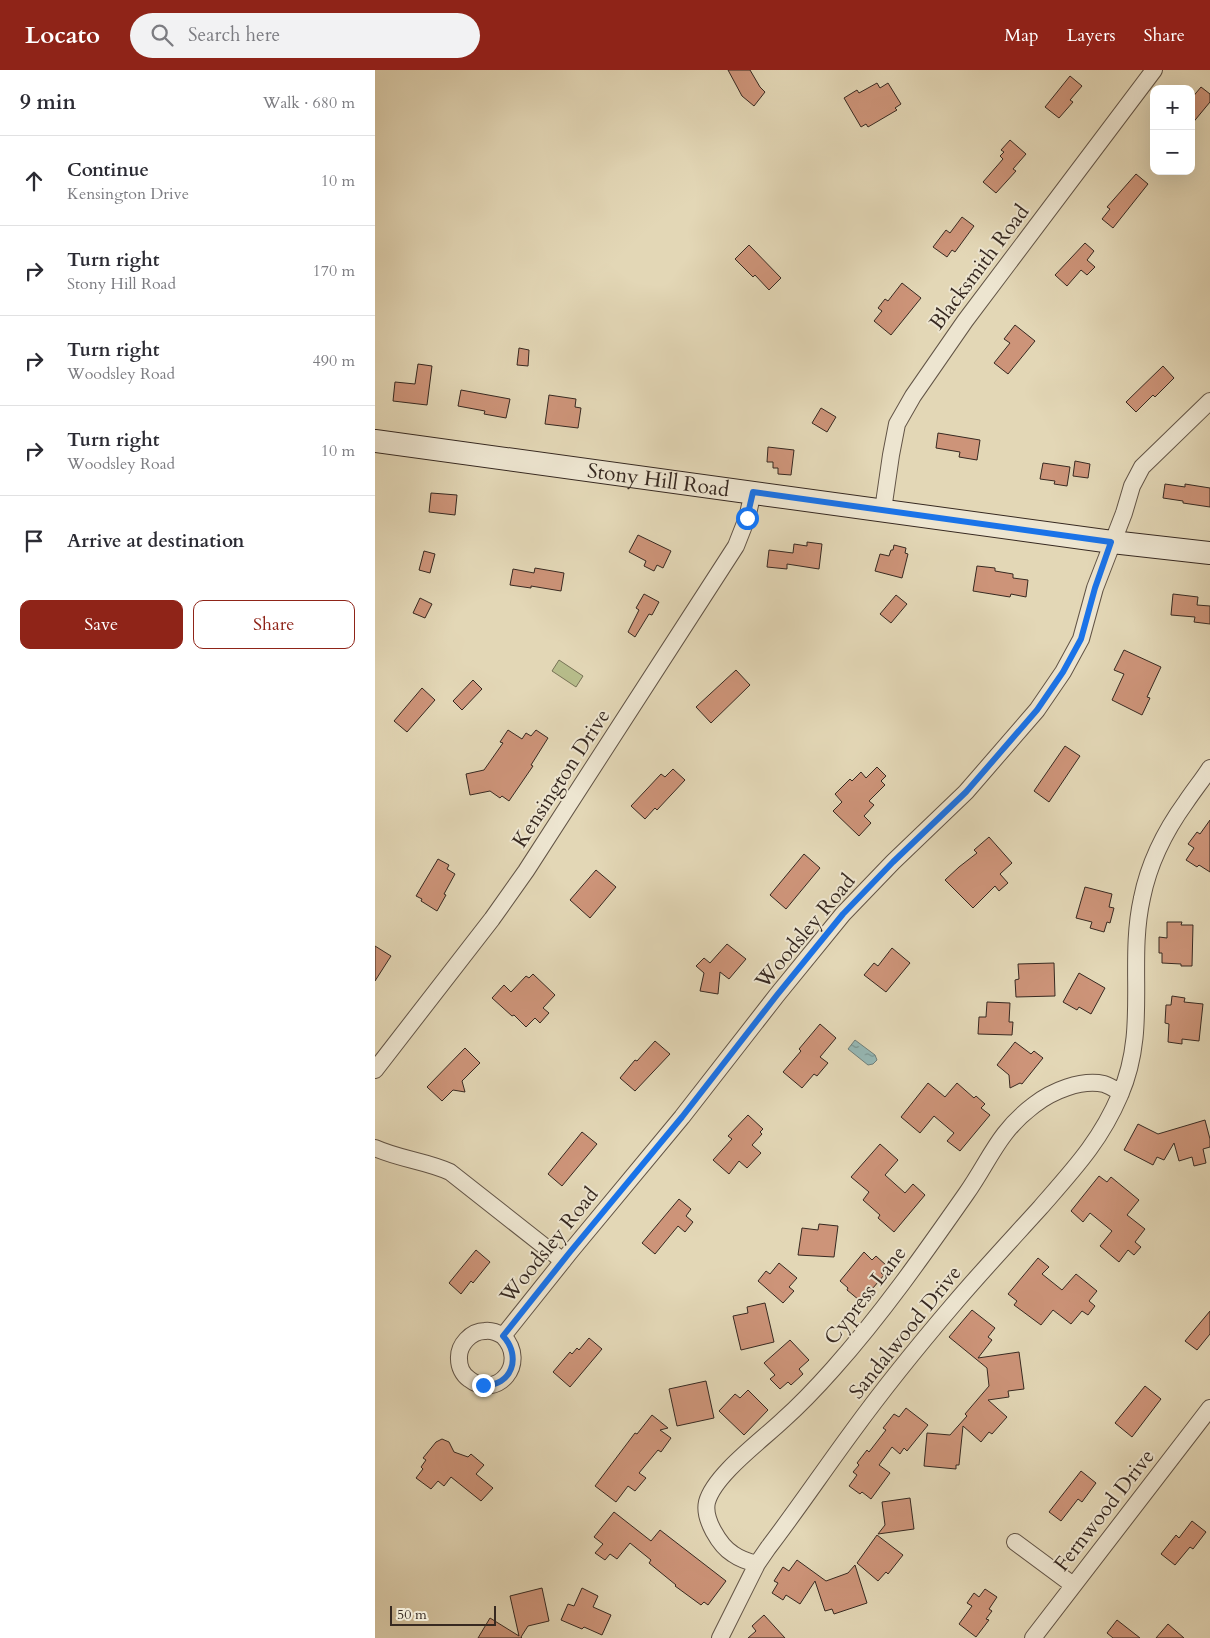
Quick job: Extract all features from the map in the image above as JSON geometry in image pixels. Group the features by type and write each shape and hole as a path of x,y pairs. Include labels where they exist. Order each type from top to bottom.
{"main road":[{"name":"Stony Hill Road","path":"375,441 1111,542 1210,553"}],"street":[{"name":"Blacksmith Road","path":"883,510 897,424 913,396 965,321 1154,70"},
{"name":"Woodsley Road","path":"503,1336 682,1117 843,914 893,862 966,792 1037,710 1063,672 1081,639 1095,588 1111,542 1124,513 1132,486 1142,468 1210,400"},
{"name":"Kensington Drive","path":"375,1070 526,872 736,546 747,518 753,492"},
{"name":"Sandalwood Drive","path":"720,1638 757,1564 853,1431 908,1359 954,1304 1089,1151 1108,1120 1121,1093 1132,1062 1136,1030 1137,942 1141,898 1154,856 1164,836 1209,769"},
{"name":"Cypress Lane","path":"757,1564 732,1554 718,1538 707,1512 711,1490 729,1470 807,1397 873,1322 968,1192 1000,1138 1019,1117 1049,1096 1067,1088 1083,1084 1106,1084 1121,1093"},
{"path":"375,1148 450,1172 563,1261"},
{"name":"Fernwood Drive","path":"1033,1638 1210,1408"},
{"path":"1015,1542 1073,1585"}],"green space":[{"path":"559,660 583,676 576,687 552,671"}],"water":[{"path":"855,1040 875,1055 877,1060 873,1064 868,1065 848,1049"}],"building":[{"path":"728,70 750,70 765,92 754,106 742,96"},
{"path":"1070,76 1082,86 1070,100 1073,102 1059,118 1045,107"},
{"path":"877,83 880,88 888,83 901,104 895,108 897,110 868,127 866,124 861,127 844,98 857,90 859,93"},
{"path":"1201,87 1210,94 1210,102 1195,120 1195,94"},
{"path":"1010,140 1026,154 1013,169 1016,171 996,193 983,182 1003,159 1000,156 1004,152 1001,150"},
{"path":"1136,174 1148,184 1113,228 1102,219 1110,209 1107,207"},
{"path":"962,217 974,226 955,252 952,250 947,257 933,247 946,230 950,233"},
{"path":"1085,243 1094,251 1087,260 1095,267 1087,275 1081,270 1067,286 1055,275"},
{"path":"749,245 781,278 769,290 755,275 753,277 735,259"},
{"path":"902,283 921,298 891,335 874,321 882,311 878,308 885,299 888,301"},
{"path":"1015,325 1035,341 1008,374 994,363 1010,343 1004,339"},
{"path":"519,348 529,350 528,366 517,365"},
{"path":"418,364 432,366 427,405 393,401 395,382 415,384"},
{"path":"1163,366 1174,378 1136,412 1126,402"},
{"path":"461,390 510,399 506,418 484,414 485,411 458,406"},
{"path":"549,395 576,399 575,407 581,408 578,428 545,424"},
{"path":"821,408 836,417 827,432 812,423"},
{"path":"938,433 980,440 977,460 959,457 960,452 936,448"},
{"path":"768,447 794,450 791,475 778,474 778,468 773,468 773,462 767,462"},
{"path":"1075,461 1090,464 1088,478 1073,476"},
{"path":"1043,463 1070,467 1067,486 1054,484 1055,481 1040,479"},
{"path":"1165,484 1185,487 1185,484 1210,488 1210,507 1163,498"},
{"path":"431,493 457,495 455,515 429,512"},
{"path":"638,535 671,551 663,568 657,565 654,571 644,566 646,561 629,552"},
{"path":"807,542 822,544 819,569 787,564 787,569 767,567 769,550 793,553 794,544 807,546"},
{"path":"894,545 906,548 905,553 908,554 902,578 875,571 880,554 889,556"},
{"path":"424,551 435,554 430,573 419,570"},
{"path":"977,566 995,568 995,571 1013,574 1013,578 1028,580 1026,597 1011,594 1010,597 973,591"},
{"path":"535,568 564,573 561,591 510,585 513,569 534,573"},
{"path":"644,594 659,602 652,615 649,614 635,637 628,632 639,610 636,608"},
{"path":"1173,594 1198,597 1197,605 1210,606 1210,624 1194,622 1195,617 1171,615"},
{"path":"896,595 907,604 891,623 880,614"},
{"path":"420,598 432,604 425,618 413,613"},
{"path":"1124,650 1161,667 1147,697 1150,698 1142,715 1112,700 1124,674 1114,670"},
{"path":"736,670 750,685 711,723 696,707"},
{"path":"473,680 482,689 462,710 453,701"},
{"path":"422,688 435,700 407,732 394,721"},
{"path":"508,730 522,739 526,733 531,736 536,730 548,738 531,765 533,766 509,801 502,796 500,798 490,791 470,795 466,774 484,770 503,743 500,742"},
{"path":"1065,746 1080,756 1049,802 1034,791"},
{"path":"877,767 886,776 881,781 885,785 869,801 874,805 864,816 871,823 859,836 833,811 842,802 835,794 850,779 852,781 861,772 866,778"},
{"path":"673,769 685,780 657,810 655,808 645,819 631,806 661,774 665,777"},
{"path":"1210,820 1210,872 1186,860 1194,848 1188,844 1197,832 1200,834"},
{"path":"989,837 1012,863 1000,874 1008,883 999,891 995,886 973,908 945,880 977,853 974,850"},
{"path":"804,854 820,868 786,909 770,895"},
{"path":"438,859 449,865 447,869 455,874 437,911 416,896"},
{"path":"596,870 616,887 590,918 570,900"},
{"path":"1085,887 1112,894 1109,907 1114,908 1110,923 1107,922 1104,932 1090,928 1092,922 1076,918"},
{"path":"1167,922 1182,922 1181,925 1193,925 1192,966 1162,963 1162,953 1159,953 1159,937 1167,938"},
{"path":"727,944 746,959 729,979 720,972 718,994 700,991 704,973 696,966 704,958 710,963"},
{"path":"375,946 391,956 375,981"},
{"path":"892,948 910,963 886,992 864,975 874,963 878,966"},
{"path":"1054,963 1055,996 1016,997 1015,980 1019,979 1018,964"},
{"path":"1079,973 1105,988 1091,1014 1079,1007 1077,1010 1063,1002"},
{"path":"533,974 555,995 543,1008 549,1013 540,1023 535,1018 526,1027 492,998 504,985 511,992 526,976 529,978"},
{"path":"1172,996 1185,998 1184,1002 1203,1004 1199,1041 1182,1039 1182,1044 1168,1042 1169,1024 1165,1023 1166,1005 1171,1005"},
{"path":"987,1002 1010,1003 1009,1022 1013,1022 1012,1035 978,1034 979,1017 986,1017"},
{"path":"820,1024 836,1038 820,1057 828,1063 817,1076 814,1074 802,1088 783,1072"},
{"path":"655,1041 670,1054 635,1091 620,1078"},
{"path":"1015,1042 1031,1054 1034,1051 1043,1058 1022,1084 1020,1083 1010,1088 1009,1075 997,1065"},
{"path":"465,1048 480,1063 462,1081 465,1092 453,1090 442,1101 427,1087"},
{"path":"928,1083 945,1097 957,1083 974,1098 976,1096 985,1104 981,1108 990,1115 960,1151 947,1141 954,1133 934,1116 920,1133 901,1117"},
{"path":"748,1115 763,1129 760,1132 762,1134 752,1145 761,1153 747,1168 739,1161 729,1174 713,1160 732,1139 728,1136"},
{"path":"1205,1120 1210,1139 1210,1147 1203,1149 1206,1163 1194,1166 1192,1157 1179,1161 1174,1143 1164,1160 1157,1157 1153,1165 1124,1150 1138,1124 1158,1134"},
{"path":"582,1132 597,1144 562,1186 548,1174"},
{"path":"880,1144 898,1160 885,1175 905,1193 913,1184 925,1195 894,1232 878,1218 880,1215 863,1200 869,1192 851,1177"},
{"path":"1099,1176 1107,1182 1111,1177 1139,1200 1127,1215 1145,1229 1135,1242 1141,1247 1134,1255 1128,1250 1119,1262 1100,1246 1112,1231 1090,1213 1083,1222 1071,1211"},
{"path":"679,1199 691,1209 686,1216 693,1222 685,1232 678,1226 655,1254 642,1243"},
{"path":"819,1224 838,1226 834,1257 798,1255 802,1228 818,1230"},
{"path":"476,1250 490,1262 473,1283 471,1281 461,1294 449,1283"},
{"path":"864,1252 872,1260 876,1256 887,1266 881,1273 884,1275 859,1300 840,1281"},
{"path":"1038,1258 1049,1267 1042,1274 1062,1290 1076,1274 1097,1291 1089,1301 1095,1306 1088,1315 1082,1311 1071,1324 1053,1310 1041,1325 1014,1305 1017,1301 1008,1294"},
{"path":"779,1263 797,1278 789,1287 794,1291 783,1303 758,1281 766,1271 770,1274"},
{"path":"765,1303 774,1342 741,1350 733,1316 748,1313 747,1307"},
{"path":"972,1310 995,1328 988,1337 992,1340 978,1358 1019,1352 1024,1389 1008,1391 1009,1397 988,1400 1007,1417 992,1434 989,1432 981,1442 963,1426 959,1465 956,1465 956,1469 924,1466 927,1433 950,1435 989,1386 987,1368 949,1337"},
{"path":"1210,1311 1210,1334 1197,1350 1185,1341"},
{"path":"589,1338 602,1349 570,1387 553,1372 570,1352 572,1354 577,1348 579,1350"},
{"path":"790,1340 809,1360 799,1369 803,1374 791,1385 788,1382 780,1389 770,1379 775,1375 764,1363"},
{"path":"706,1381 714,1418 677,1426 669,1389"},
{"path":"1145,1386 1161,1399 1132,1437 1115,1423"},
{"path":"748,1390 768,1410 744,1435 719,1411 735,1394 740,1398"},
{"path":"906,1408 928,1425 907,1451 904,1448 900,1454 892,1447 879,1465 890,1473 871,1499 862,1492 860,1494 849,1486 857,1475 853,1472 859,1465 857,1463 867,1450 869,1452 886,1430 883,1428 894,1414 899,1417"},
{"path":"652,1415 668,1428 660,1430 671,1438 661,1452 658,1450 639,1473 646,1478 635,1491 628,1486 616,1502 595,1486 635,1433 637,1434"},
{"path":"442,1439 449,1442 454,1452 468,1457 471,1454 484,1465 476,1474 493,1488 481,1501 451,1477 444,1486 438,1481 431,1489 416,1478 423,1469 421,1467 426,1460 423,1458 436,1442"},
{"path":"1081,1471 1096,1483 1082,1502 1078,1499 1061,1521 1049,1512"},
{"path":"910,1498 914,1529 878,1534 885,1525 882,1502"},
{"path":"614,1512 651,1541 660,1530 726,1581 708,1605 704,1602 701,1605 675,1586 649,1563 651,1560 630,1543 617,1559 610,1554 605,1560 595,1553 603,1544 594,1537"},
{"path":"1192,1521 1206,1532 1193,1549 1190,1547 1175,1565 1161,1554 1176,1535 1179,1538"},
{"path":"877,1535 903,1555 888,1574 886,1572 878,1581 857,1563"},
{"path":"797,1560 826,1581 848,1573 855,1565 867,1603 834,1614 832,1609 825,1611 815,1581 800,1604 786,1595 783,1600 772,1593 778,1583 774,1581 783,1567 789,1571"},
{"path":"542,1588 549,1621 528,1626 522,1638 478,1638 490,1618 519,1636 510,1596"},
{"path":"582,1588 598,1596 593,1607 611,1615 602,1635 561,1620 568,1604 574,1606"},
{"path":"985,1589 997,1597 989,1609 992,1611 986,1619 989,1620 976,1637 959,1624 972,1606 967,1603 974,1593 979,1597"},
{"path":"764,1615 785,1638 748,1638 756,1631 752,1626"},
{"path":"1117,1620 1140,1638 1113,1638 1107,1633"},
{"path":"1168,1624 1184,1638 1156,1638"}],"route":[{"path":"483,1385 495,1384 501,1381 510,1371 513,1364 511,1345 503,1336 682,1117 843,914 893,862 966,792 1037,710 1063,672 1081,639 1095,588 1111,542 753,492 747,518"}]}
